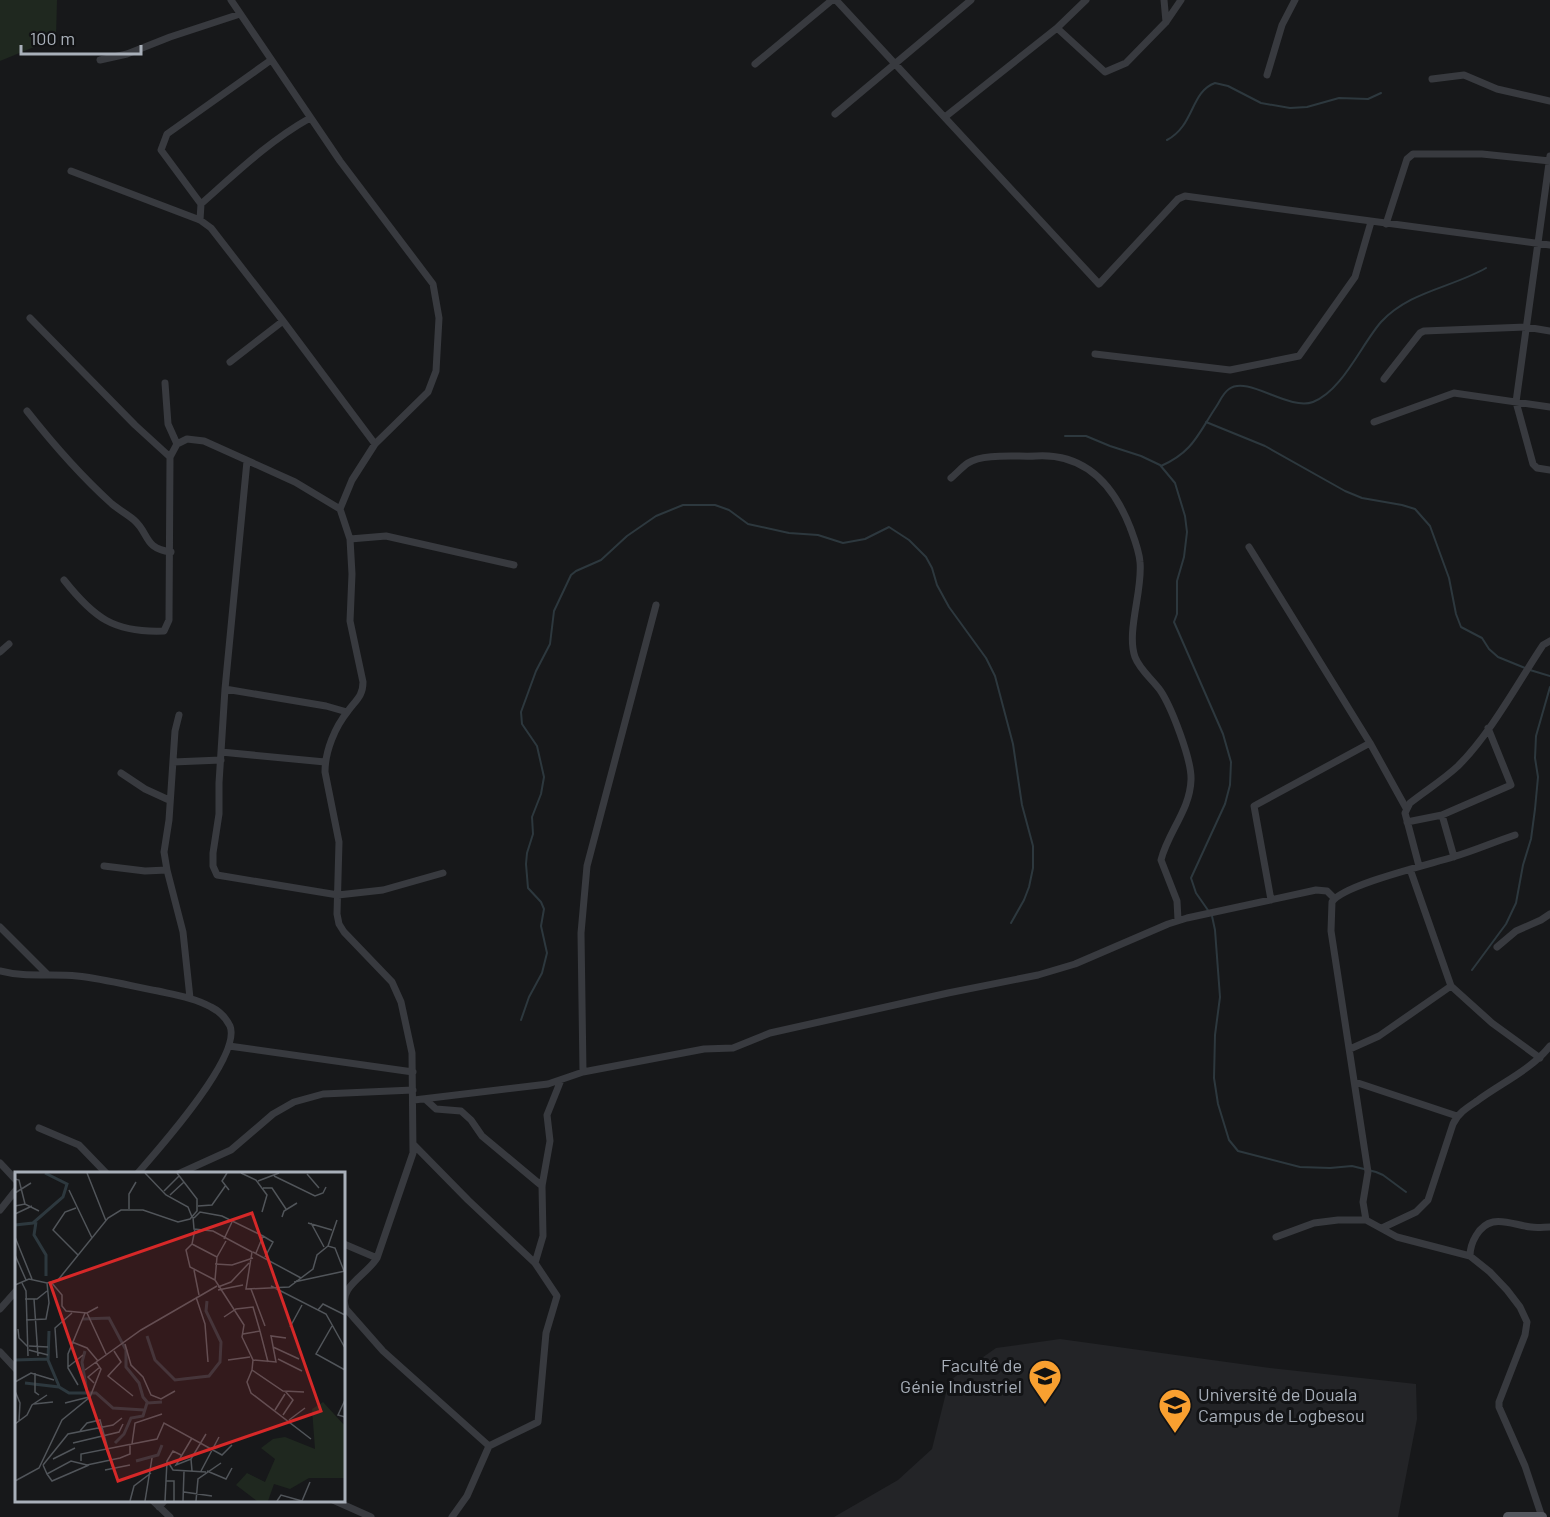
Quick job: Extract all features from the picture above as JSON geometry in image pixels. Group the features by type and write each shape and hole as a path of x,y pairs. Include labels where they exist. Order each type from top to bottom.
{"main road":[{"path":"1508,1517 1542,1517"}],"street":[{"path":"231,0 340,161 434,284 439,318 436,371 428,392 375,444 352,480 340,509"},
{"path":"755,64 835,0 1099,284 1178,199 1185,196 1550,245"},
{"path":"835,114 971,0"},
{"path":"945,117 1057,28 1086,0"},
{"path":"1164,0 1166,22"},
{"path":"1057,28 1105,72 1126,63 1166,22 1181,0"},
{"path":"1267,75 1282,25 1295,0"},
{"path":"100,60 128,54 170,37 240,14"},
{"path":"200,220 201,204 160,150 162,142 167,134 271,60"},
{"path":"1432,78 1464,75 1497,89 1550,101"},
{"path":"201,204 262,149 310,118"},
{"path":"1386,224 1407,159 1413,154 1482,154 1550,161"},
{"path":"1550,156 1516,402 1533,464 1537,468 1550,470"},
{"path":"71,171 200,220 211,228 284,321 375,444"},
{"path":"1095,354 1230,370 1299,356 1354,277 1371,222"},
{"path":"30,318 135,425 170,457"},
{"path":"230,362 284,321"},
{"path":"1384,380 1420,333 1424,331 1526,327 1550,331"},
{"path":"165,383 168,424 177,444"},
{"path":"1374,422 1454,393 1550,407"},
{"path":"27,411 51,443 105,497 136,522 147,540 159,550 171,552"},
{"path":"64,580 80,601 94,614 109,622 147,632 164,631 169,620 170,457 177,444 187,439 204,441 295,482 340,509 350,538 352,574 350,621 363,682 363,692 347,712 329,747 325,762 339,842 337,915 344,932 384,971 397,992 411,1053 414,1100 414,1145 377,1258 345,1295"},
{"path":"951,478 970,461 981,458 1041,456 1066,458 1094,473 1105,483 1124,514 1136,541 1140,561 1134,654 1138,663 1164,697 1190,765 1191,780 1186,806 1161,860 1177,901 1178,920"},
{"path":"247,461 225,689 219,814 213,852 215,872 221,877 338,895 383,890 443,873"},
{"path":"350,538 386,536 514,565"},
{"path":"1249,547 1370,743 1406,808 1407,822 1419,866"},
{"path":"583,1072 581,933 587,866 656,605"},
{"path":"1406,808 1458,766 1488,728 1543,645 1550,641"},
{"path":"0,652 9,645"},
{"path":"225,689 326,706 347,712"},
{"path":"179,715 175,731 169,820 164,852 166,870 183,932 190,998"},
{"path":"1407,822 1442,815 1511,785 1488,728"},
{"path":"1271,900 1254,806 1370,743"},
{"path":"174,762 221,756 325,762"},
{"path":"121,773 145,789 169,800"},
{"path":"1442,815 1454,857"},
{"path":"1334,897 1362,885 1454,857 1515,835"},
{"path":"104,866 145,871 166,870"},
{"path":"1410,869 1451,986 1483,1016 1540,1058"},
{"path":"414,1100 535,1086 583,1072 704,1049 733,1048 770,1033 1038,975 1109,951 1178,920 1316,890 1327,891 1334,897"},
{"path":"1334,897 1331,907 1331,931 1368,1172 1363,1202 1366,1220"},
{"path":"1497,947 1516,931 1550,914"},
{"path":"0,927 47,974"},
{"path":"0,971 17,975 47,974 88,978 190,998 213,1008 224,1016 230,1027 229,1046 188,1114 138,1172"},
{"path":"1350,1049 1379,1036 1451,986"},
{"path":"229,1046 413,1072"},
{"path":"1382,1228 1416,1212 1428,1200 1457,1116 1540,1058 1550,1046"},
{"path":"535,1263 543,1236 542,1186 549,1141 548,1110 561,1080"},
{"path":"1355,1082 1457,1116"},
{"path":"180,1172 231,1150 273,1114 294,1102 322,1094 413,1090"},
{"path":"425,1099 436,1110 461,1111 471,1120 482,1136 542,1186"},
{"path":"39,1128 79,1145 106,1172"},
{"path":"414,1145 535,1263 557,1296 546,1333 539,1419 536,1424 489,1446 467,1496 452,1517"},
{"path":"0,1163 15,1179"},
{"path":"0,1210 15,1191"},
{"path":"1276,1237 1320,1222 1366,1220 1397,1237 1470,1256 1490,1272 1507,1290 1525,1315 1527,1322 1525,1335 1499,1407 1525,1466 1542,1517"},
{"path":"1470,1256 1470,1248 1476,1236 1483,1227 1493,1222 1550,1227"},
{"path":"345,1244 377,1258"},
{"path":"0,1309 15,1292"},
{"path":"345,1303 346,1309 383,1351 489,1446"},
{"path":"0,1352 15,1367"},
{"path":"154,1502 170,1517"},
{"path":"159,1507 163,1502"},
{"path":"337,1502 371,1517"}],"shaded area":[{"path":"0,0 57,0 56,38 0,61"},
{"name":"Université de Douala Campus de Logbesou","path":"1060,1339 1270,1368 1416,1384 1417,1419 1398,1517 834,1517 898,1480 932,1449 949,1381 996,1348"}],"waterway":[{"path":"1167,140 1183,126 1201,94 1215,83 1228,86 1261,103 1290,108 1307,107 1339,98 1368,99 1381,93"},
{"path":"1161,466 1172,461 1188,448 1229,389 1247,386 1292,402 1313,402 1333,388 1342,378 1381,322 1392,312 1405,303 1486,268"},
{"path":"1206,422 1265,446 1345,491 1362,498 1415,509 1430,526 1449,578 1461,627 1482,638 1498,657 1525,668"},
{"path":"1065,436 1086,436 1160,465 1175,483 1185,516 1187,532 1184,557 1177,581 1177,614 1174,622 1223,734 1231,762 1230,785 1225,804 1191,878 1196,893 1212,916 1215,930 1220,997 1215,1035 1214,1078 1218,1104 1229,1140 1238,1151 1300,1167 1352,1166 1376,1172 1406,1192"},
{"path":"521,1020 529,997 542,973 547,953 541,926 544,909 541,902 528,888 526,864 533,834 532,817 541,794 544,777 537,746 522,724 521,712 536,671 550,644 554,611 571,575 601,560 627,536 656,516 683,505 715,505 729,510 748,524 789,533 818,535 843,543 865,539 889,527 909,540 926,557 949,607 986,658 995,676 1013,744 1022,805 1033,846 1033,868 1024,900 1011,923"},
{"path":"1530,670 1550,676"},
{"path":"1472,970 1506,924 1516,903 1523,865 1531,839 1535,809 1538,777 1535,758 1536,736 1550,687"}],"place":[{"name":"Faculté de Génie Industriel","path":"1045,1405"},
{"name":"Université de Douala Campus de Logbesou","path":"1175,1434"}]}
